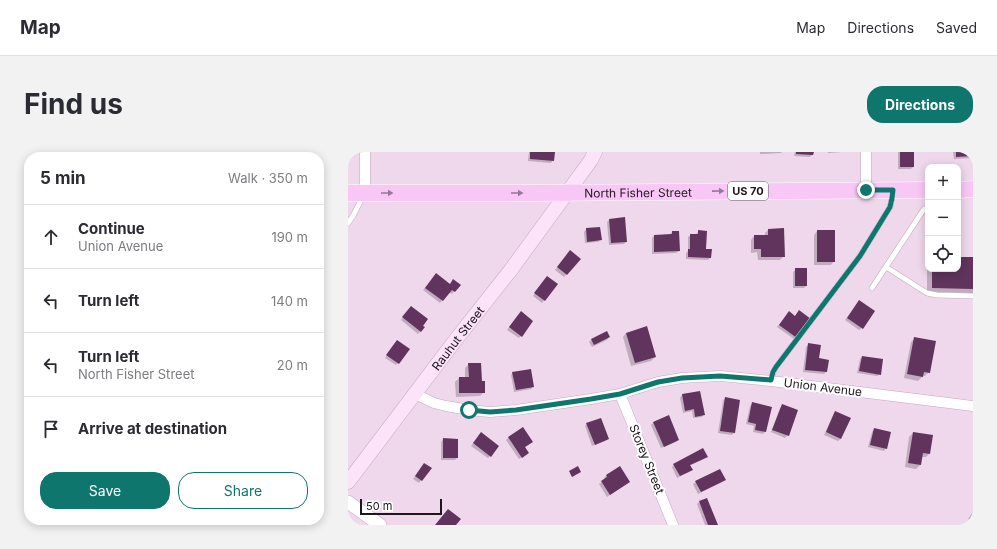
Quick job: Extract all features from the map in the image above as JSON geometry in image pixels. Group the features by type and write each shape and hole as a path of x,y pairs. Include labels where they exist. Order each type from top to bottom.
{"main road":[{"name":"Rauhut Street","path":"348,482 457,338 510,271 591,160 595,152"},
{"name":"North Fisher Street","path":"348,193 925,190"},
{"path":"961,190 973,190"}],"street":[{"path":"365,152 365,193"},
{"path":"866,152 866,190"},
{"name":"Union Avenue","path":"415,394 434,403 446,406 490,412 516,410 620,394 658,382 682,378 697,376 720,376 771,380 973,406"},
{"name":"Storey Street","path":"620,394 673,525"},
{"path":"348,502 380,525"}],"lane":[{"path":"771,380 776,367 860,256 890,207 893,190"},
{"path":"348,223 365,193"},
{"path":"872,288 924,210"},
{"path":"886,267 927,293 937,295 973,296"}],"building":[{"path":"530,152 555,152 554,161 530,159"},
{"path":"796,152 814,152 813,155 796,154"},
{"path":"900,152 914,152 914,167 900,167"},
{"path":"956,152 973,152 973,156 956,157"},
{"path":"625,217 627,242 611,243 609,219"},
{"path":"600,227 602,240 587,242 586,228"},
{"path":"784,228 785,257 761,257 761,249 754,249 754,235 768,235 768,229"},
{"path":"698,230 707,231 706,249 712,249 711,258 688,257 688,249 690,249 690,234 698,234"},
{"path":"817,230 835,230 835,262 817,262"},
{"path":"672,231 679,231 680,251 654,252 654,235 672,234"},
{"path":"570,250 581,259 567,275 557,267"},
{"path":"961,257 973,257 973,289 932,288 932,272 961,272"},
{"path":"795,268 807,268 807,286 795,286"},
{"path":"436,273 450,284 453,279 461,285 455,292 452,290 443,301 425,288"},
{"path":"547,276 558,284 545,301 534,293"},
{"path":"859,300 875,311 863,329 847,318"},
{"path":"411,306 428,319 421,332 402,317"},
{"path":"799,310 811,319 797,338 779,325 789,311 795,316"},
{"path":"521,311 533,321 522,337 509,327"},
{"path":"647,326 656,357 635,363 626,333"},
{"path":"607,331 610,337 594,345 591,339"},
{"path":"914,337 936,341 930,373 924,372 923,377 907,374"},
{"path":"397,340 410,349 399,364 386,355"},
{"path":"808,343 821,345 819,358 829,360 827,372 805,370"},
{"path":"862,356 883,359 881,375 859,371"},
{"path":"468,363 481,363 482,381 485,381 485,393 459,393 459,377 469,377"},
{"path":"531,369 534,387 516,390 512,372"},
{"path":"700,391 705,415 695,417 694,409 685,411 682,394"},
{"path":"725,397 740,400 735,433 720,431"},
{"path":"752,402 772,407 766,432 755,430 756,424 748,422"},
{"path":"782,404 798,410 789,436 772,430"},
{"path":"835,411 851,418 841,439 826,432"},
{"path":"669,415 679,440 664,447 653,422"},
{"path":"601,418 609,439 595,445 586,423"},
{"path":"523,427 533,442 525,447 529,453 522,458 508,437"},
{"path":"874,428 891,432 887,449 870,445"},
{"path":"481,432 499,446 491,457 473,443"},
{"path":"913,432 933,435 930,454 923,453 921,465 908,463"},
{"path":"443,438 458,439 458,458 443,458"},
{"path":"703,448 708,457 690,465 693,470 680,476 673,464"},
{"path":"424,463 432,468 422,481 415,476"},
{"path":"578,466 581,472 572,477 569,471"},
{"path":"620,466 630,482 610,495 601,481 607,477 606,475"},
{"path":"720,469 726,480 701,492 695,481"},
{"path":"707,498 718,525 708,525 699,501"},
{"path":"448,509 461,519 456,525 435,525"}],"route":[{"path":"469,410 490,412 516,410 591,399 620,394 658,382 697,376 720,376 771,380 776,367 860,256 890,207 893,190 866,190"}]}
